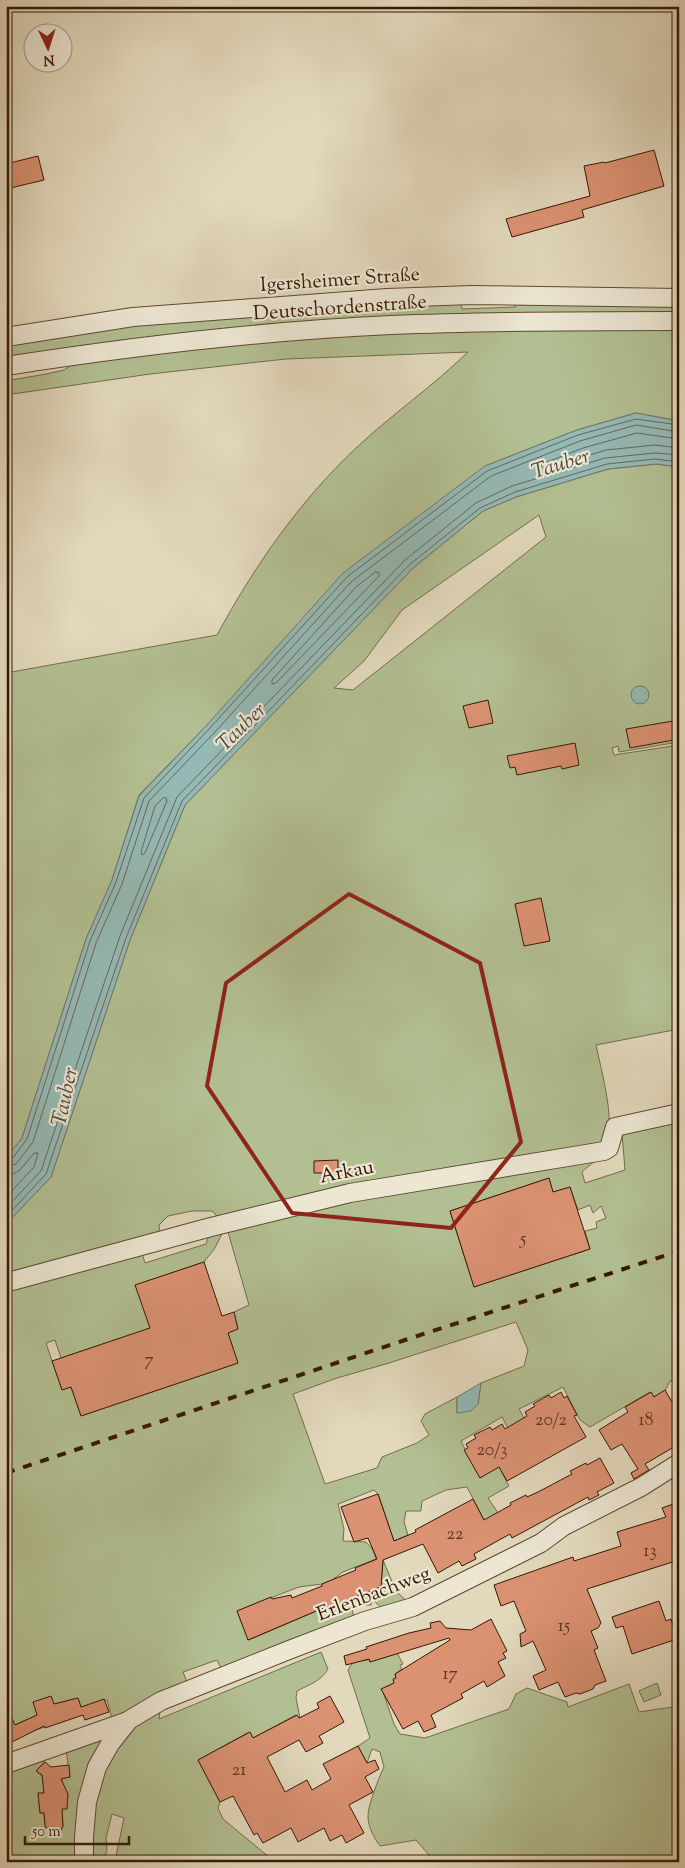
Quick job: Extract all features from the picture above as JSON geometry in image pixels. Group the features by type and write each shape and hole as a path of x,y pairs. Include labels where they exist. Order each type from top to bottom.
{"street":[{"name":"Igersheimer Straße","path":"6,337 133,317 387,298 472,295 679,298"},
{"name":"Deutschordenstraße","path":"6,366 206,339 388,326 494,321 679,321"},
{"name":"Arkau","path":"12,1281 350,1193 604,1151 609,1148 615,1127 679,1113"},
{"name":"Erlenbachweg","path":"6,1764 129,1720 161,1702 289,1650 365,1621 413,1607 542,1543 564,1526 641,1487 679,1463"},
{"name":"Erlenbachweg","path":"84,1862 84,1837 88,1802 97,1766 110,1744 129,1720"}],"highlighted area":[{"path":"349,894 480,963 521,1142 451,1228 292,1213 207,1086 226,983"}],"green space":[{"path":"387,298 672,304 668,307 679,308 679,421 636,413 577,430 485,466 207,725 139,795 112,880 86,939 22,1138 6,1158 6,673 217,635 246,585 278,537 315,491 355,449 468,352 286,359 150,374 6,395 6,381 64,370 88,354 6,366 6,337","holes":["461,303 514,304 516,307 462,309"]},
{"path":"656,464 679,467 679,742 619,752 618,746 612,748 614,755 679,745 679,1029 596,1045 609,1114 608,1141 604,1151 582,1172 585,1183 625,1170 622,1133 679,1121 679,1380 670,1381 665,1391 654,1397 650,1392 590,1427 580,1420 563,1387 519,1409 524,1418 520,1451 502,1417 461,1441 477,1473 499,1467 509,1486 488,1498 498,1513 493,1537 467,1487 446,1490 422,1501 421,1511 406,1511 404,1522 408,1535 394,1541 378,1494 374,1490 338,1504 344,1529 343,1541 366,1542 373,1550 376,1559 343,1572 322,1584 299,1587 237,1611 249,1640 328,1606 329,1608 339,1604 352,1609 356,1625 225,1676 217,1660 183,1672 190,1690 161,1702 159,1719 321,1652 328,1669 318,1680 297,1691 299,1719 296,1715 253,1738 249,1732 198,1760 220,1802 218,1808 223,1819 275,1862 167,1862 158,1859 115,1861 124,1818 112,1814 106,1838 107,1849 104,1862 15,1862 6,1858 6,1764 44,1751 44,1762 36,1771 45,1778 43,1782 44,1793 38,1794 40,1813 44,1813 45,1828 48,1827 53,1834 58,1834 63,1826 62,1809 67,1808 66,1801 68,1796 67,1792 63,1790 62,1778 70,1777 65,1743 114,1726 107,1700 81,1707 78,1698 54,1704 45,1727 33,1731 28,1719 15,1725 6,1722 6,1224 51,1177 130,940 185,805 413,568 483,511 516,497 608,469","holes":["539,515 546,537 353,690 334,688 364,661 402,610","549,1178 553,1192 570,1187 578,1210 590,1205 593,1213 601,1206 606,1218 596,1222 597,1228 585,1231 590,1249 474,1287 450,1211","192,1211 212,1211 225,1224 211,1227 206,1244 145,1263 140,1247 160,1235 159,1225 168,1216","226,1225 249,1305 234,1312 238,1329 228,1333 238,1363 81,1416 71,1387 62,1390 46,1343 55,1340 61,1358 150,1328 136,1285 204,1262 215,1248","516,1322 528,1350 524,1366 481,1383 478,1404 457,1413 457,1397 425,1414 421,1421 429,1435 417,1443 382,1457 377,1468 325,1484 293,1394 337,1378"]},
{"path":"383,1560 396,1591 413,1607 388,1614 372,1599 371,1605 361,1605 358,1596 381,1586 378,1577 382,1575"},
{"path":"360,1651 363,1661 397,1653 403,1664 400,1665 402,1669 395,1674 394,1683 382,1689 394,1724 400,1734 425,1738 509,1709 516,1694 527,1688 567,1702 568,1707 629,1684 639,1712 679,1706 679,1862 426,1862 429,1855 416,1840 380,1846 369,1824 368,1811 384,1767 380,1752 372,1749 367,1763 358,1746 370,1738 348,1670"},
{"path":"657,1683 661,1695 644,1702 639,1691"}],"water":[{"name":"Tauber","path":"636,413 679,421 679,467 656,464 608,469 516,497 483,511 413,568 185,805 130,940 51,1177 6,1224 6,1158 22,1138 86,939 112,880 139,796 207,725 343,573 485,466 577,430"},
{"path":"636,686 644,686 649,691 647,702 636,704 631,699 631,691"},
{"path":"481,1383 478,1404 471,1411 457,1413 457,1397"}],"building":[{"path":"654,150 664,186 582,210 584,217 512,237 506,219 590,196 584,166 605,163"},
{"path":"38,156 44,180 6,189 6,164"},
{"path":"488,700 493,723 469,728 463,706"},
{"path":"679,720 679,739 630,748 626,729"},
{"path":"575,743 579,765 562,769 561,766 517,775 515,767 510,768 507,756"},
{"path":"541,898 550,941 524,946 515,904"},
{"path":"338,1160 338,1173 314,1173 314,1161"},
{"path":"549,1178 553,1192 570,1187 590,1249 474,1287 450,1211"},
{"path":"204,1262 222,1316 234,1312 238,1329 228,1333 238,1363 81,1416 71,1387 62,1390 52,1361 150,1328 135,1285"},
{"path":"665,1390 672,1402 679,1398 679,1444 645,1464 649,1470 634,1479 631,1473 638,1469 622,1444 611,1450 599,1430 628,1412 625,1407 651,1392 654,1397"},
{"path":"561,1392 564,1398 567,1396 577,1415 574,1416 586,1437 507,1481 499,1467 480,1478 464,1450 468,1448 466,1444 476,1438 474,1435 490,1427 492,1430 502,1424 505,1429 527,1416 525,1412 535,1406 533,1404 549,1395 551,1398"},
{"path":"600,1458 614,1483 597,1492 599,1495 589,1500 588,1497 512,1538 510,1534 474,1554 476,1559 462,1566 459,1561 438,1573 423,1544 383,1560 381,1587 357,1596 352,1609 339,1604 329,1608 328,1606 248,1640 237,1611 271,1597 272,1599 291,1595 292,1598 322,1586 322,1584 377,1559 368,1538 354,1542 341,1507 378,1494 394,1541 416,1532 415,1530 473,1499 484,1520 511,1505 510,1503 540,1491 572,1474 570,1471"},
{"path":"679,1502 679,1540 674,1542 679,1560 587,1589 601,1623 598,1628 591,1631 598,1648 594,1650 606,1681 595,1685 593,1689 565,1697 558,1682 539,1690 533,1676 546,1670 533,1641 521,1647 520,1634 526,1631 514,1601 501,1606 494,1585 573,1557 574,1561 621,1546 617,1532 666,1517 662,1508"},
{"path":"659,1601 666,1621 671,1619 677,1639 632,1654 623,1626 616,1628 612,1617"},
{"path":"491,1619 507,1651 503,1653 506,1658 498,1662 505,1676 487,1687 484,1681 461,1694 463,1698 431,1715 436,1727 424,1732 418,1721 403,1729 381,1689 394,1683 395,1674 450,1640 449,1638 370,1662 369,1659 346,1665 344,1656 409,1633 431,1628 430,1623 440,1621 446,1628 471,1630"},
{"path":"51,1696 54,1704 78,1698 81,1707 104,1699 109,1712 85,1720 83,1715 45,1728 44,1726 6,1745 6,1705 15,1725 37,1715 33,1702"},
{"path":"330,1696 344,1722 319,1736 323,1743 306,1752 299,1740 267,1757 285,1792 307,1780 312,1790 331,1779 323,1764 358,1746 367,1763 375,1760 379,1769 365,1777 373,1792 349,1805 364,1833 346,1843 342,1835 330,1841 324,1828 298,1842 291,1828 263,1843 257,1833 254,1835 233,1796 220,1802 198,1760 250,1732 253,1738 297,1715 299,1718 319,1708 317,1703"},
{"path":"45,1762 51,1767 69,1765 70,1777 61,1779 68,1794 67,1809 62,1809 63,1826 60,1832 56,1834 50,1833 45,1825 44,1813 40,1813 38,1793 44,1793 42,1775 36,1771"}],"railway":[{"path":"6,1473 679,1251"}]}
